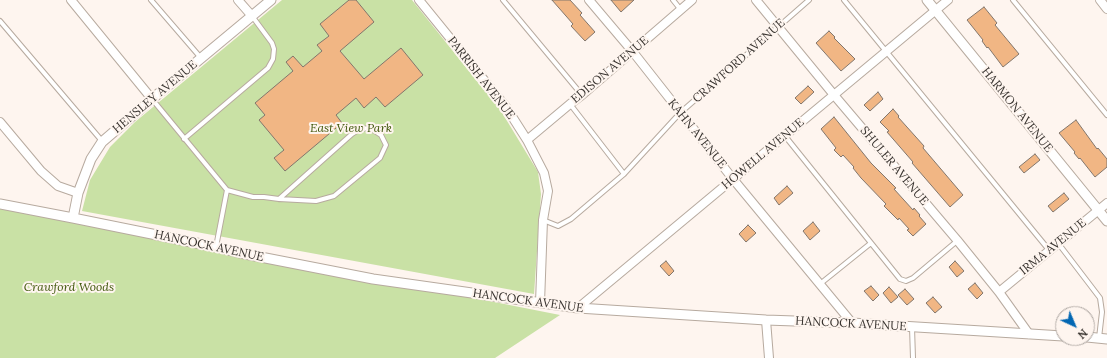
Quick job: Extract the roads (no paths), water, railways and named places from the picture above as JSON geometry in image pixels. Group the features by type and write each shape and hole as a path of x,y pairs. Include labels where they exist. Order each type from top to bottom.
{"street":[{"path":"71,0 152,99"},
{"path":"238,0 252,16"},
{"name":"HENSLEY AVENUE","path":"73,218 78,193 91,159 102,142 271,0"},
{"name":"PARRISH AVENUE","path":"419,0 506,106 527,140 544,173 548,191 543,220 540,303"},
{"name":"KAHN AVENUE","path":"590,0 633,52 680,114 852,323"},
{"name":"EDISON AVENUE","path":"527,140 633,52 692,0"},
{"name":"SHULER AVENUE","path":"756,0 957,240 1029,334"},
{"name":"HARMON AVENUE","path":"927,0 1107,221"},
{"name":"HOWELL AVENUE","path":"578,308 948,0"},
{"path":"1100,0 1107,9"},
{"path":"0,122 42,172 58,186 78,193"},
{"name":"IRMA AVENUE","path":"998,292 1107,203"},
{"name":"HANCOCK AVENUE","path":"0,204 372,279 578,308 766,320 912,326 1055,336"},
{"path":"766,320 769,358"}],"lane":[{"path":"151,0 202,58"},
{"path":"503,0 582,95"},
{"path":"673,0 681,10"},
{"name":"CRAWFORD AVENUE","path":"543,220 558,226 571,218 624,174 680,114 809,0"},
{"path":"844,0 885,52 1049,250"},
{"path":"1014,0 1107,115"},
{"path":"184,139 268,68 273,59 274,49 272,42 252,16"},
{"path":"0,21 102,142"},
{"path":"152,99 227,190 253,196 279,199 316,202 334,196 380,158 386,145 381,135 370,128 360,129 352,134 279,199"},
{"path":"570,104 624,174"},
{"path":"785,136 900,280 906,281 914,278 957,240"},
{"path":"216,247 227,190"},
{"path":"1058,243 1100,298 1103,338"},
{"path":"820,284 871,244"},
{"path":"912,326 913,358"}],"park label":[{"name":"East View Park","path":"351,129"},
{"name":"Crawford Woods","path":"69,288"}]}
